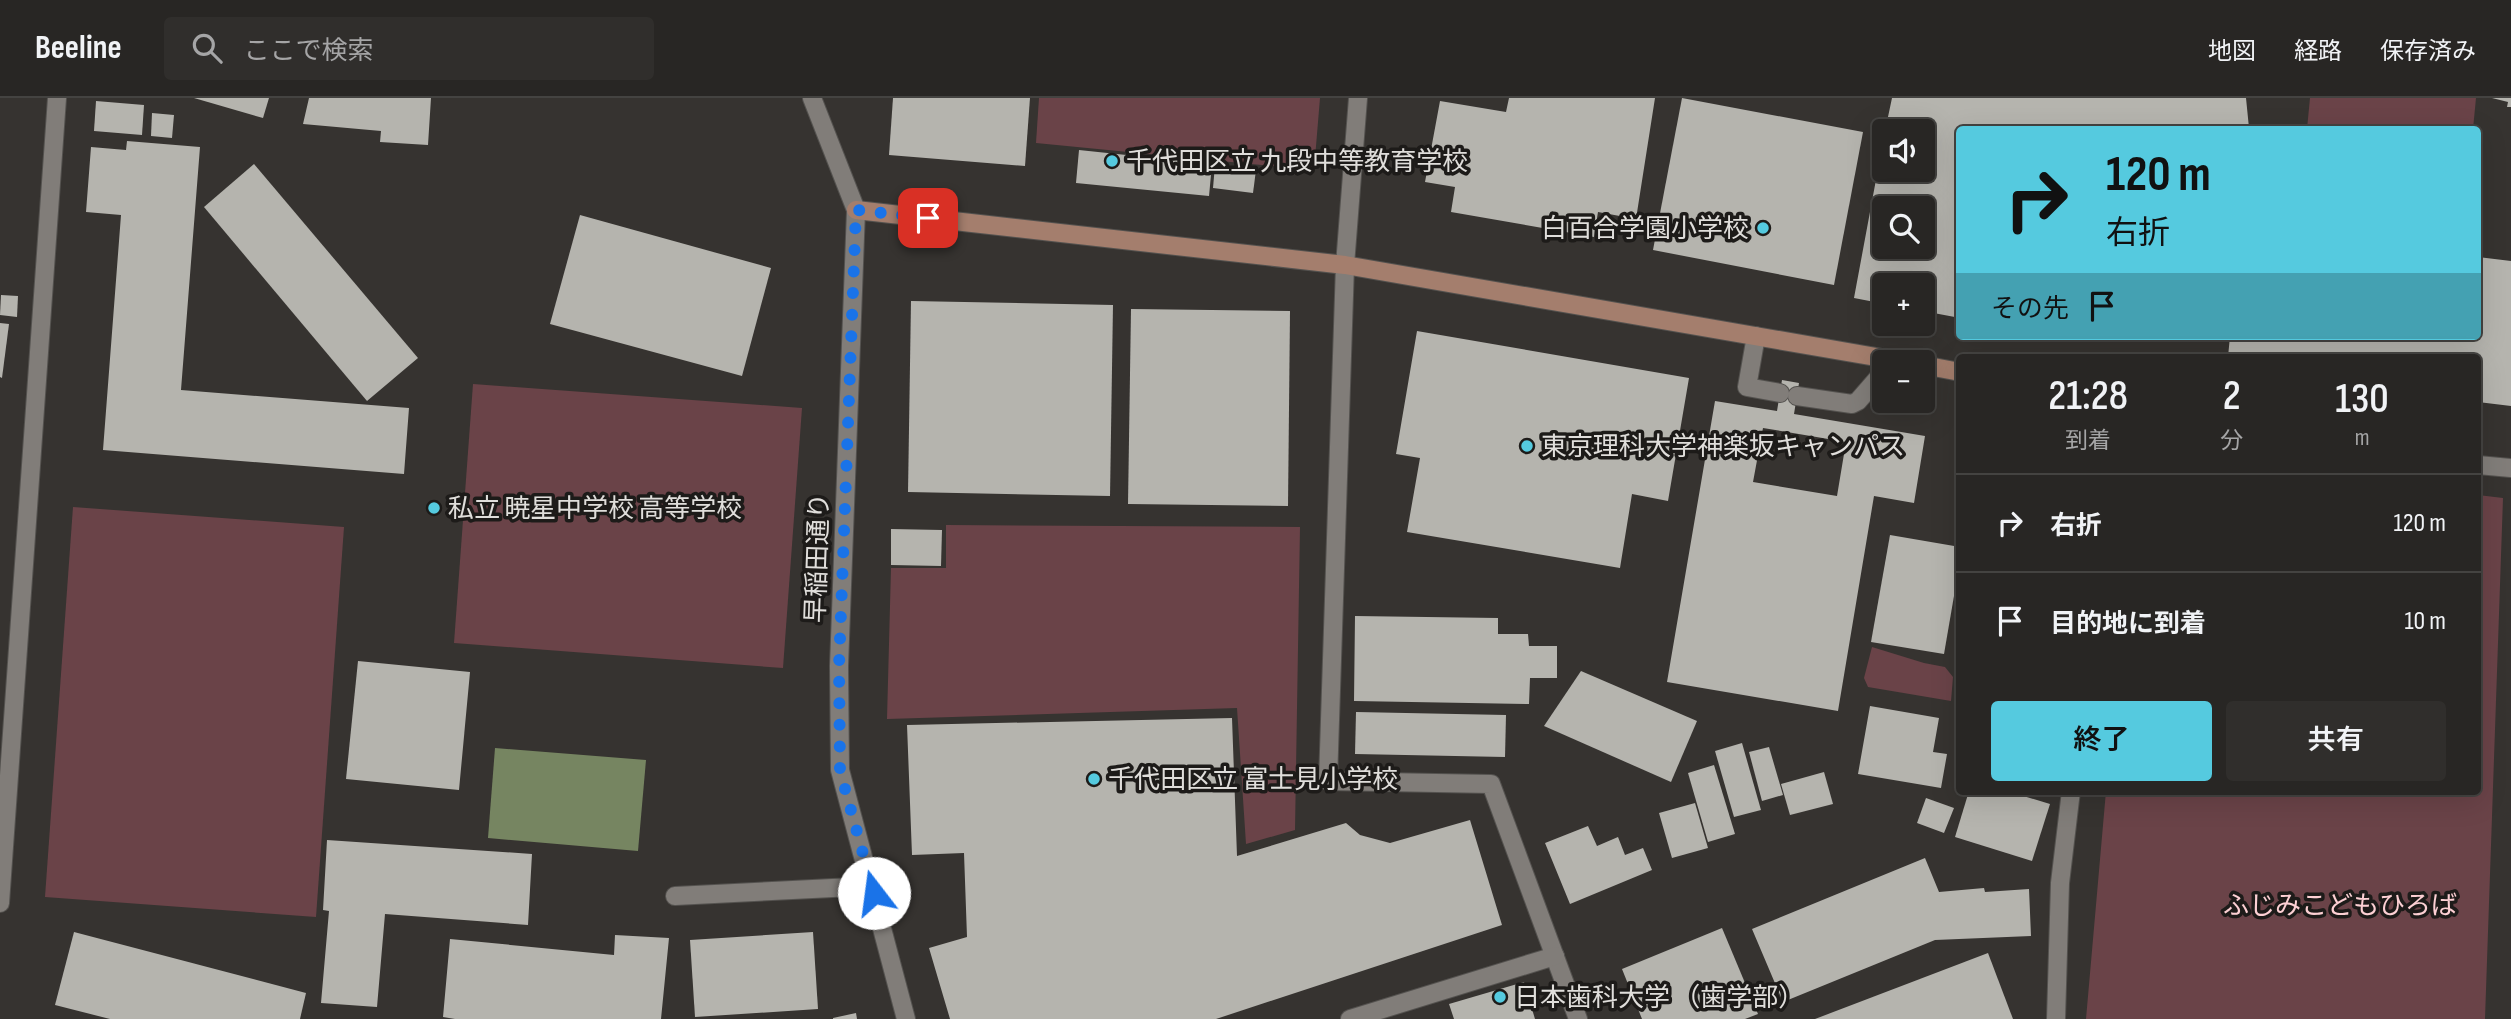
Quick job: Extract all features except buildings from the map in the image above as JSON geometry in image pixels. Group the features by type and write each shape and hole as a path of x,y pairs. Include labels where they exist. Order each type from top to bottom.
{"street":[{"path":"0,903 57,98"},
{"name":"早稲田通り","path":"812,98 856,210 839,666 840,771 906,1019"},
{"path":"1358,98 1345,265 1328,781 1491,784 1578,1019"},
{"path":"856,210 1345,265 1756,336 1872,360"},
{"path":"1756,336 1747,387 1852,404 1872,387"},
{"path":"1935,367 1956,371"},
{"path":"2481,465 2511,468"},
{"path":"2056,1019 2060,883 2071,795"},
{"path":"675,896 853,887 874,893"},
{"path":"1350,1019 1555,956"}],"green space":[{"path":"1039,98 1320,98 1314,170 1036,143"},
{"path":"2310,98 2476,98 2473,126 2307,126"},
{"path":"473,384 802,408 783,668 454,643"},
{"name":"ふじみこどもひろば","path":"2481,495 2503,498 2485,1019 2086,1019 2106,795 2481,795"},
{"path":"73,507 344,527 316,917 45,897"},
{"path":"946,525 1300,527 1295,830 1246,844 1237,708 887,719 891,568 946,568"},
{"path":"1872,647 1945,667 1953,677 1951,701 1868,687 1864,678"}],"shaded area":[{"path":"495,748 646,760 638,851 488,838"}],"place":[{"name":"千代田区立 九段中等教育学校","path":"1112,161"},
{"name":"白百合学園小学校","path":"1763,228"},
{"name":"東京理科大学神楽坂キャンパス","path":"1527,446"},
{"name":"私立 暁星中学校 高等学校","path":"434,508"},
{"name":"千代田区立 富士見小学校","path":"1094,779"},
{"name":"日本歯科大学 （歯学部）","path":"1500,997"}],"route":[{"path":"874,893 840,771 839,666 856,210 928,218"}]}
